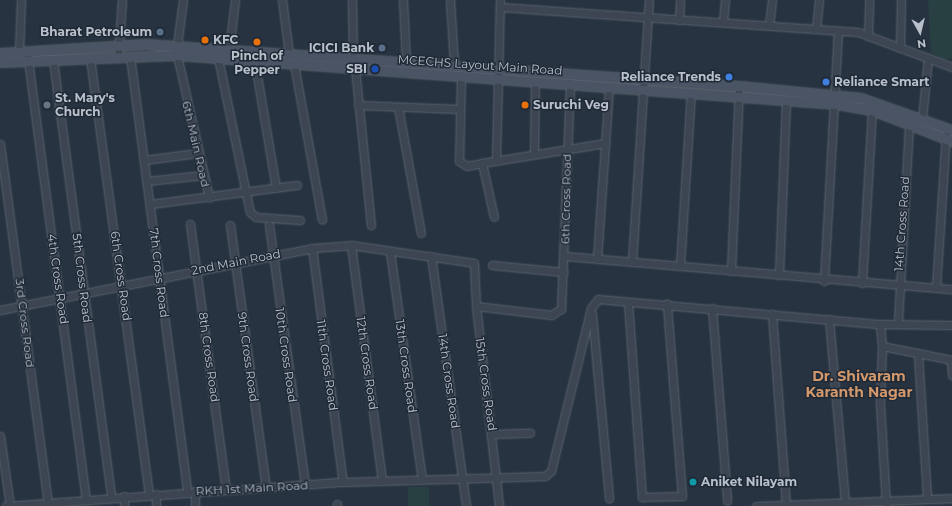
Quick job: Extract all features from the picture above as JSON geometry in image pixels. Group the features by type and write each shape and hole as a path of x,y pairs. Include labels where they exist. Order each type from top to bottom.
{"main road":[{"name":"MCECHS Layout Main Road","path":"0,62 25,55 117,47 177,50 229,50 294,64 406,62 454,64 535,81 609,86 644,84 691,93 786,100 861,98 950,129"},
{"name":"MCECHS Layout Main Road","path":"0,53 25,55 53,60 118,57 177,50 218,58 289,54 461,76 499,73 644,84 739,86 837,99 872,110 909,126 948,139"}],"street":[{"name":"4th Cross Road","path":"21,0 25,55 60,297 86,498"},
{"path":"118,57 117,47 122,0"},
{"name":"6th Main Road","path":"183,0 177,50 198,153 209,197 246,193 297,184"},
{"path":"229,50 235,0"},
{"path":"282,0 289,54"},
{"path":"352,0 354,63 371,225"},
{"path":"403,0 406,62"},
{"path":"450,0 454,64"},
{"path":"632,262 649,0"},
{"path":"679,20 680,0"},
{"path":"723,22 725,0"},
{"path":"769,25 772,0"},
{"path":"816,29 819,0"},
{"path":"868,36 869,0"},
{"path":"900,48 901,0"},
{"path":"496,161 500,4 679,20 769,25 838,31 868,36 952,67"},
{"path":"824,281 837,99 838,31"},
{"name":"7th Cross Road","path":"130,56 187,491"},
{"path":"253,56 276,188"},
{"name":"6th Cross Road","path":"90,58 152,494 156,506"},
{"path":"218,58 252,216 300,220"},
{"path":"922,119 928,58"},
{"name":"5th Cross Road","path":"53,60 111,497"},
{"path":"294,64 322,220"},
{"path":"461,76 459,109 459,162 467,166 567,148 605,143"},
{"path":"534,154 535,81"},
{"name":"6th Cross Road","path":"476,306 557,314 561,309 565,256 570,83"},
{"path":"598,259 609,86"},
{"path":"731,271 739,86"},
{"path":"680,266 691,93"},
{"path":"779,275 786,100"},
{"path":"358,105 459,109"},
{"path":"398,107 421,233"},
{"path":"862,283 872,110"},
{"name":"14th Cross Road","path":"898,322 898,286 909,126"},
{"path":"936,288 950,129"},
{"name":"3rd Cross Road","path":"0,144 51,504"},
{"path":"144,160 198,153"},
{"path":"482,163 494,217"},
{"path":"147,181 204,175"},
{"path":"150,204 209,197"},
{"name":"8th Cross Road","path":"190,224 226,490"},
{"name":"9th Cross Road","path":"230,225 266,488"},
{"name":"10th Cross Road","path":"269,225 305,486"},
{"name":"2nd Main Road","path":"0,310 122,286 159,277 312,248 351,245 367,249 431,256 474,263"},
{"name":"12th Cross Road","path":"351,245 382,480"},
{"name":"11th Cross Road","path":"312,248 343,482"},
{"path":"353,255 367,249"},
{"name":"13th Cross Road","path":"390,252 422,480"},
{"name":"14th Cross Road","path":"431,256 466,506"},
{"path":"565,256 779,275 824,281 952,289"},
{"name":"15th Cross Road","path":"474,263 476,306 498,477 500,506"},
{"path":"492,265 564,272"},
{"path":"609,498 592,308 598,299 880,324 898,322 952,325"},
{"path":"628,302 642,497 682,496 667,304"},
{"name":"RKH 1st Main Road","path":"6,506 51,504 86,498 94,502 111,497 187,491 305,486 343,482 382,480 462,480 498,477 545,476 551,471 592,308"},
{"path":"712,308 727,500"},
{"path":"772,314 786,505"},
{"path":"829,319 845,502"},
{"path":"880,324 882,346 880,404 886,503"},
{"path":"882,346 951,360 952,375"},
{"path":"918,354 923,501"},
{"path":"492,434 530,434"},
{"path":"0,436 10,506"},
{"path":"195,491 195,506"},
{"path":"124,496 124,506"},
{"path":"756,506 845,502 854,504 886,503 952,498"}],"green space":[{"path":"928,0 952,0 952,58 946,60 931,53"},
{"path":"408,487 429,487 429,506 408,506"}],"place":[{"name":"Bharat Petroleum","path":"160,32"},
{"name":"KFC","path":"205,40"},
{"name":"Pinch of Pepper","path":"257,42"},
{"name":"ICICI Bank","path":"382,48"},
{"name":"SBI","path":"375,69"},
{"name":"Reliance Trends","path":"729,77"},
{"name":"Reliance Smart","path":"826,82"},
{"name":"St. Mary's Church","path":"47,105"},
{"name":"Suruchi Veg","path":"525,105"},
{"name":"Aniket Nilayam","path":"693,482"}],"district":[{"name":"Dr. Shivaram Karanth Nagar","path":"859,384"}]}
